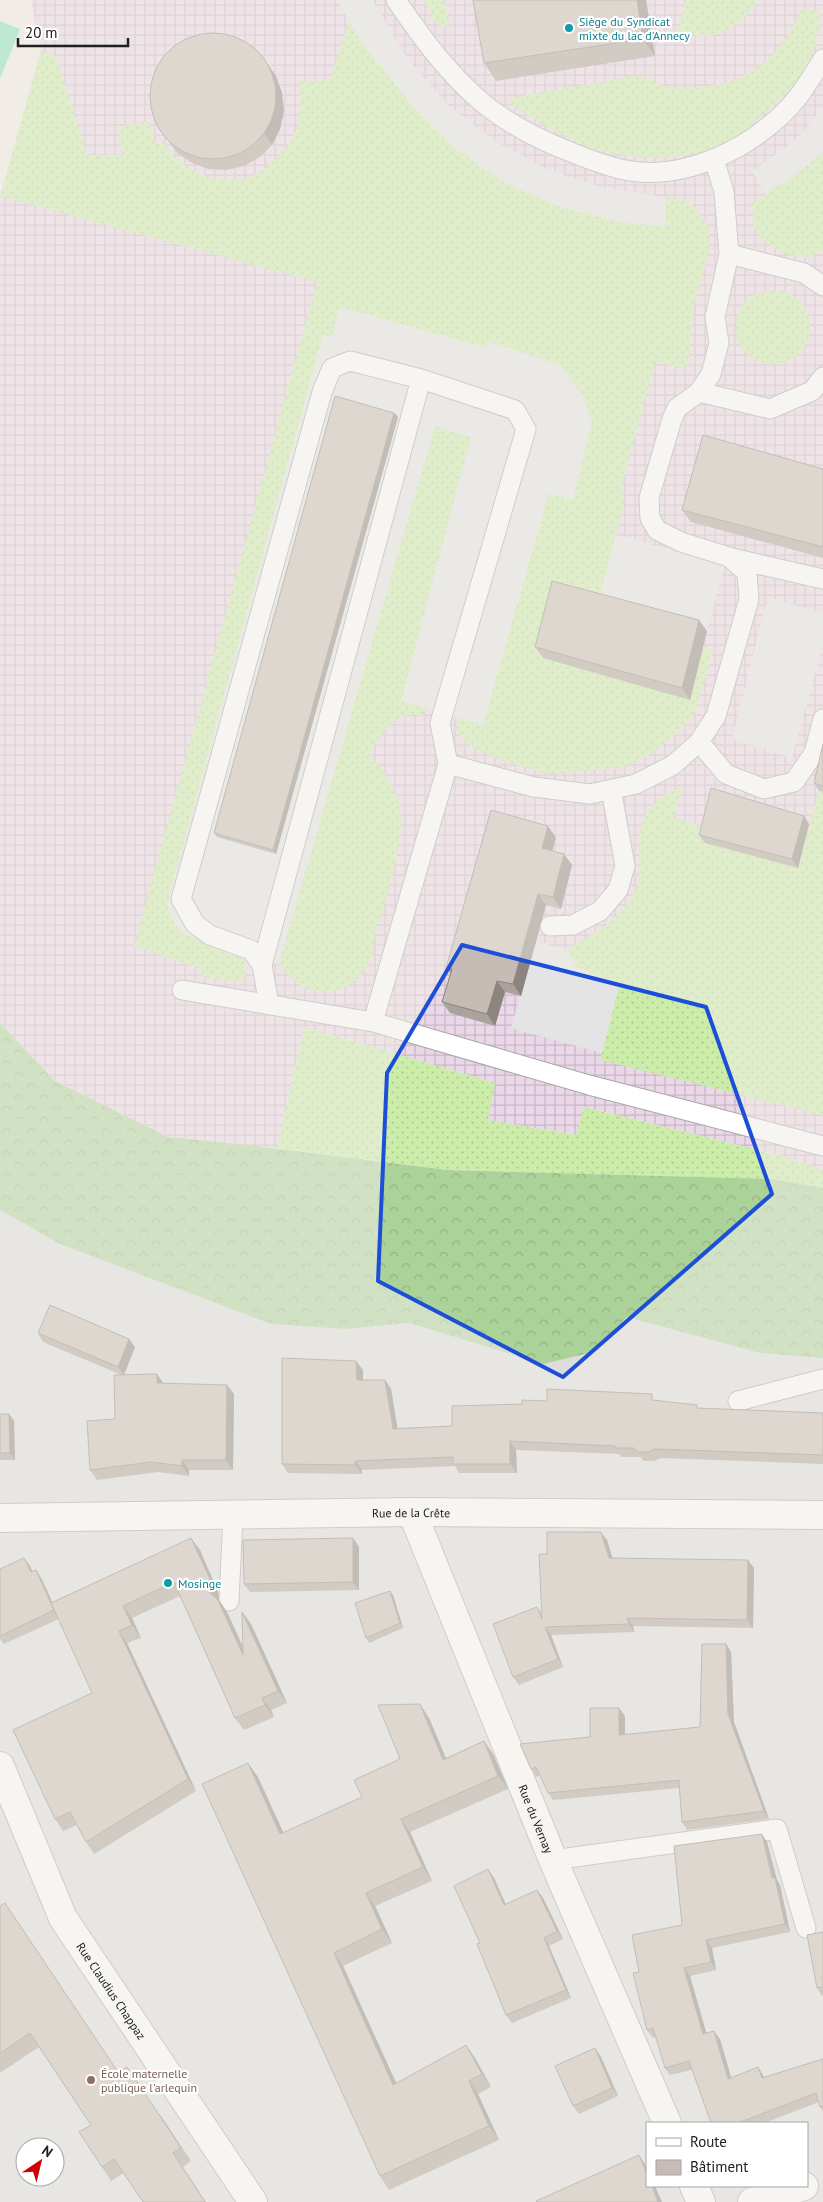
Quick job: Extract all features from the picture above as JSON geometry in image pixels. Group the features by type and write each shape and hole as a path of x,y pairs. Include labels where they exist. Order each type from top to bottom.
{"street":[{"name":"Rue de la Crête","path":"0,1518 412,1512 823,1515"},
{"name":"Rue du Vernay","path":"412,1512 553,1860 667,2122"},
{"name":"Rue Claudius Chappaz","path":"0,1766 63,1918 253,2202"},
{"path":"808,2184 823,2180"},
{"path":"694,2187 701,2202"},
{"path":"752,2202 799,2187"}],"lane":[{"path":"396,0 442,62 484,104 518,128 557,147 621,169 638,171 679,169 727,153 773,122 797,98 823,59"},
{"path":"714,158 724,192 729,254 714,317 719,343 711,374 699,392 678,408 672,420 649,498 650,518 657,530 681,542 729,557 823,579"},
{"path":"729,254 804,274 823,286"},
{"path":"262,965 251,950 210,935 195,924 181,899 319,401 332,368 350,361 421,379 515,410 526,428 440,723 448,764 373,1022"},
{"path":"699,392 770,409 812,391 823,377"},
{"path":"269,1005 262,965 421,379"},
{"path":"448,764 534,787 590,794 636,784 673,765 700,742 716,716 749,599 746,573 729,557"},
{"path":"700,742 726,774 764,789 794,782 814,753 823,719"},
{"path":"550,926 573,925 600,911 618,890 625,866 611,789"},
{"path":"182,990 373,1022 589,1086 823,1146"},
{"path":"738,1401 823,1379"},
{"path":"230,1601 233,1515"},
{"path":"553,1860 777,1829 806,1928"}],"highlighted area":[{"path":"462,945 706,1007 772,1194 563,1377 378,1281 387,1073"}],"shaded area":[{"path":"31,0 823,0 823,1170 782,1156 584,1107 577,1135 487,1120 495,1083 304,1027 277,1148 168,1137 55,1081 0,1023 0,198 41,51"},
{"path":"337,0 372,0 408,59 447,104 495,141 548,170 605,188 665,197 666,227 619,222 555,205 504,182 458,150 417,111 362,43"},
{"path":"823,106 823,153 788,180 765,193 752,171 785,148 806,129"},
{"path":"340,307 487,348 490,342 560,365 584,398 592,423 573,500 549,493 483,725 401,701 471,437 435,426 279,963 247,967 240,953 182,933 171,918 167,903 323,335 332,336"},
{"path":"616,535 725,564 707,631 598,602"},
{"path":"768,597 823,614 823,644 792,758 732,739"},
{"path":"536,941 567,950 578,968 620,983 602,1053 511,1028"},
{"path":"0,1210 60,1244 271,1324 345,1329 409,1323 544,1364 593,1352 627,1317 760,1353 823,1358 823,2202 0,2202"}],"green space":[{"path":"424,0 444,0 450,24 441,27 434,19"},
{"path":"686,0 758,0 751,10 731,28 715,35 698,36 678,32"},
{"path":"802,8 822,14 814,48 801,75 778,101 735,138 716,148 699,153 662,158 607,152 580,143 551,128 513,106 510,98 634,76 674,88 696,88 717,85 752,71 767,59 781,45"},
{"path":"349,20 362,43 504,182 555,205 619,222 666,227 665,197 683,199 695,207 708,226 710,248 692,312 690,355 683,370 655,361 622,486 624,506 598,602 543,658 690,699 704,647 713,651 695,713 676,734 650,755 620,768 548,774 503,761 473,748 461,738 456,727 459,718 483,725 549,492 573,500 592,423 584,398 560,365 490,342 487,349 324,335 227,947 240,953 247,967 245,978 239,982 202,977 201,969 134,946 317,282 0,196 41,51 56,56 87,155 122,155 118,127 149,121 156,146 164,142 179,161 203,175 223,180 236,180 251,177 260,172 284,150 295,132 299,119 300,82 330,80"},
{"path":"0,21 20,29 0,79"},
{"path":"823,153 823,250 809,257 794,256 769,245 757,233 753,223 752,203 788,180"},
{"path":"773,290 787,293 799,301 807,313 810,327 807,341 799,353 787,361 773,364 759,361 747,353 739,341 736,327 739,313 747,301 759,293"},
{"path":"434,426 471,437 401,700 427,709 422,716 412,715 396,719 390,724 369,753 389,781 398,800 401,826 397,856 383,911 377,924 373,950 364,973 356,980 336,990 314,991 294,981 279,963"},
{"path":"683,787 673,818 708,828 798,867 819,791 823,792 823,1115 600,1060 620,983 578,968 567,950 606,925 629,901 639,879 640,833 643,821 649,810 660,799 670,792"},
{"path":"0,1023 55,1081 168,1137 448,1170 773,1179 823,1188 823,1358 760,1353 627,1317 593,1352 544,1364 409,1323 345,1329 271,1324 60,1244 0,1210"},
{"path":"304,1027 495,1083 488,1120 576,1135 584,1107 782,1156 823,1170 823,1188 773,1179 448,1170 277,1148"}],"building":[{"name":"Siège du Syndicat mixte du lac d'Annecy","path":"473,0 637,0 643,39 484,63"},
{"path":"213,33 237,38 257,52 271,72 276,96 271,120 257,140 237,154 213,159 189,154 169,140 155,120 150,96 155,72 169,52 189,38"},
{"path":"335,396 394,413 273,850 214,833"},
{"path":"703,435 823,469 823,547 682,510"},
{"path":"552,581 699,620 682,688 535,647"},
{"path":"823,744 823,786 814,783"},
{"path":"711,788 804,816 792,859 699,835"},
{"path":"491,810 548,826 542,848 564,854 553,897 538,894 513,984 497,981 487,1014 442,1002 452,969 446,968"},
{"path":"50,1305 129,1339 118,1367 38,1333"},
{"path":"282,1358 356,1361 357,1380 385,1380 393,1429 452,1426 452,1406 522,1404 522,1400 547,1401 547,1389 652,1394 652,1400 697,1405 697,1408 823,1413 823,1455 655,1449 648,1452 638,1452 634,1448 615,1448 615,1446 510,1441 510,1464 453,1464 453,1457 355,1461 355,1465 282,1464"},
{"path":"157,1374 157,1383 227,1385 226,1460 182,1460 182,1466 151,1462 90,1470 87,1421 115,1419 114,1375"},
{"path":"0,1414 9,1414 10,1453 0,1453"},
{"path":"547,1532 601,1532 609,1558 748,1560 747,1620 627,1618 629,1624 545,1627 558,1659 513,1677 493,1624 537,1607 542,1619 539,1554 547,1554"},
{"path":"191,1538 210,1579 210,1593 218,1600 243,1655 242,1612 278,1691 262,1698 265,1705 235,1718 174,1582 123,1606 132,1625 119,1631 188,1779 86,1842 70,1812 55,1819 13,1730 92,1693 51,1603"},
{"path":"353,1538 353,1582 244,1584 243,1540"},
{"path":"24,1558 31,1572 36,1570 54,1610 0,1636 0,1569"},
{"path":"390,1591 400,1623 366,1638 355,1603"},
{"path":"702,1644 726,1644 728,1714 764,1811 682,1822 679,1780 548,1793 536,1767 531,1769 520,1744 590,1737 590,1708 619,1708 619,1735 700,1727"},
{"path":"420,1704 443,1760 484,1741 498,1776 401,1819 423,1867 366,1893 382,1929 334,1953 393,2085 466,2045 482,2074 469,2081 489,2126 380,2176 202,1784 248,1763 280,1834 362,1797 354,1780 400,1759 378,1705"},
{"path":"762,1834 772,1878 775,1878 785,1924 706,1940 711,1962 684,1968 703,2034 714,2031 728,2079 758,2067 762,2078 823,2059 823,2106 820,2107 816,2093 741,2122 711,2122 689,2061 665,2068 653,2028 647,2030 633,1973 639,1972 632,1935 682,1925 674,1846"},
{"path":"488,1869 504,1905 537,1890 557,1931 544,1938 566,1990 506,2015 477,1944 480,1943 454,1886"},
{"path":"5,1903 118,2072 127,2067 152,2104 181,2148 173,2153 205,2202 143,2202 114,2159 102,2167 79,2132 91,2125 30,2033 0,2053 0,1906"},
{"path":"823,1932 823,1987 817,1988 807,1935"},
{"path":"595,2048 612,2088 573,2106 555,2066"},
{"path":"639,2155 646,2172 646,2187 652,2187 658,2202 537,2202"}],"place":[{"name":"Siège du Syndicat mixte du lac d'Annecy","path":"569,28"},
{"name":"Mosinge","path":"168,1583"},
{"name":"École maternelle publique l'arlequin","path":"91,2080"}]}
